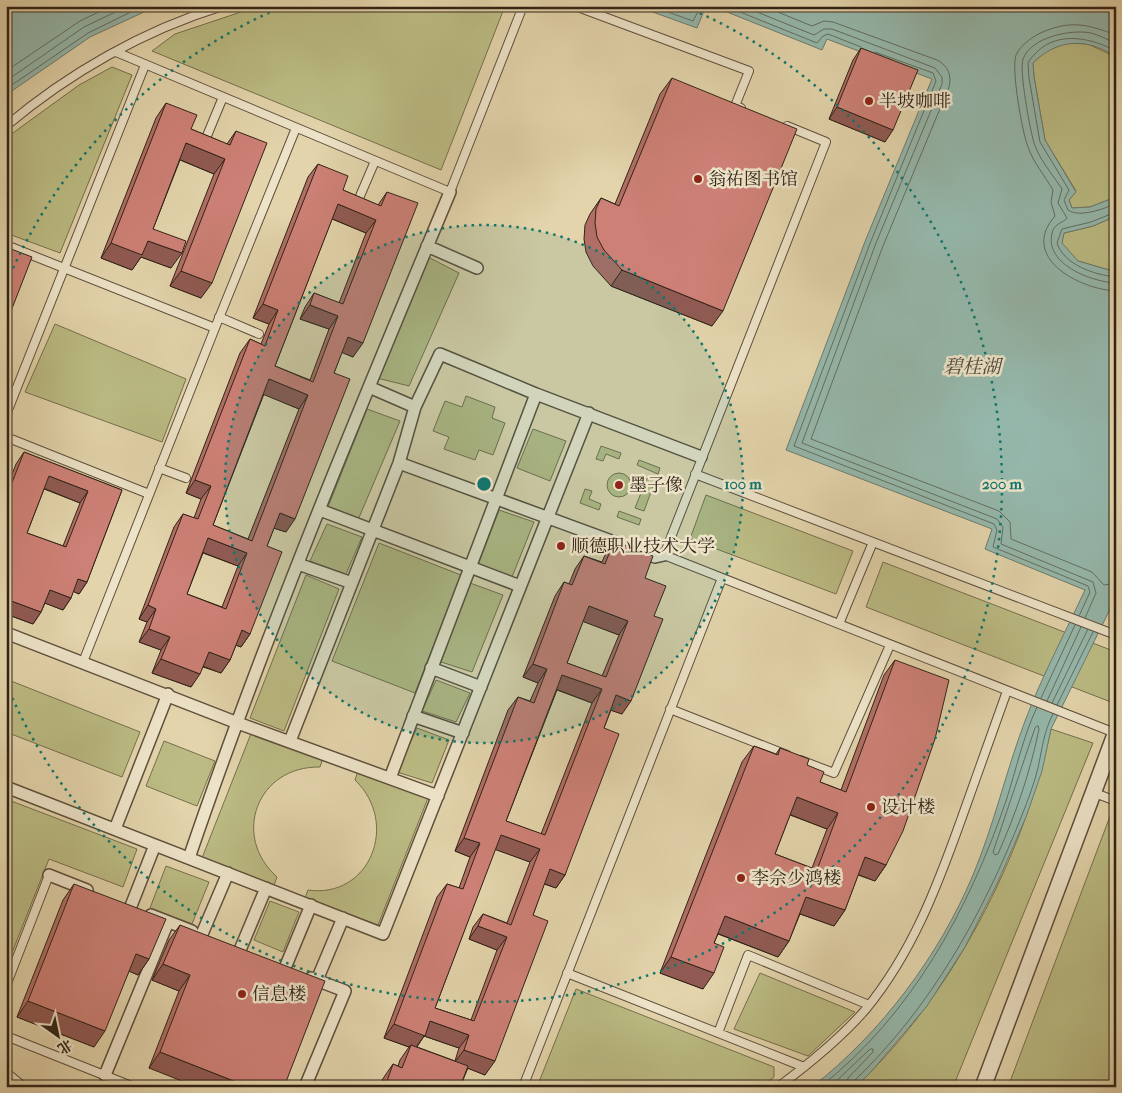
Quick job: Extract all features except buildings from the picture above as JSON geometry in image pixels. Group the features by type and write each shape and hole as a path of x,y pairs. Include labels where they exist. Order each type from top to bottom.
{"street":[{"path":"189,858 235,722 369,387 450,192"},
{"path":"427,246 476,268"},
{"path":"290,741 399,463 415,407 440,354 536,394 701,457"},
{"path":"369,387 415,407"},
{"path":"390,778 536,394"},
{"path":"6,787 384,934 546,518 589,413"},
{"path":"399,463 655,557 664,555"},
{"path":"320,510 520,586"},
{"path":"298,564 352,583"},
{"path":"7,635 168,694 235,722 438,796"},
{"path":"432,668 481,687"},
{"path":"115,829 168,694"},
{"path":"414,716 463,733"},
{"path":"983,1087 1116,732"},
{"path":"155,845 126,905 168,922 206,936 228,873"},
{"path":"49,875 94,893"},
{"path":"240,950 266,888"},
{"path":"305,1087 345,991 288,969 311,906"},
{"path":"317,980 343,918"},
{"path":"105,1075 168,922"}],"lane":[{"path":"6,126 39,98 116,52 162,28 223,6"},
{"path":"116,52 450,192 523,6"},
{"path":"575,6 749,71 735,106 754,113"},
{"path":"6,415 146,65"},
{"path":"204,143 223,97"},
{"path":"781,124 826,142 664,555 1007,691 1116,732"},
{"path":"83,662 214,328 296,128"},
{"path":"357,203 375,161"},
{"path":"6,245 214,328"},
{"path":"219,317 259,334"},
{"path":"6,437 150,494"},
{"path":"159,468 186,478"},
{"path":"695,474 1116,635"},
{"path":"839,624 873,542"},
{"path":"523,1087 722,578"},
{"path":"670,709 834,773 890,645"},
{"path":"778,1087 804,1067 869,1005 914,935 933,896 1007,691"},
{"path":"1092,792 1116,801"},
{"path":"6,986 49,875"},
{"path":"718,1033 748,955 869,1005"},
{"path":"567,973 804,1067"},
{"path":"6,1036 105,1075 124,1085 134,1087"},
{"path":"6,1072 24,1087"}],"green space":[{"path":"259,6 505,6 441,170 152,51 175,34"},
{"path":"1066,43 1088,44 1116,57 1116,197 1090,207 1072,208 1069,200 1076,191 1045,140 1034,77 1033,63 1045,51"},
{"path":"112,67 132,75 60,253 6,233 6,138 79,85"},
{"path":"1116,216 1116,272 1078,261 1061,244 1064,233 1093,226"},
{"path":"428,257 459,273 409,386 377,378"},
{"path":"55,324 186,379 162,442 25,392"},
{"path":"466,396 495,407 492,418 505,423 493,455 479,450 475,460 444,449 449,437 433,431 445,401 462,407"},
{"path":"367,409 400,421 358,520 328,507"},
{"path":"533,429 566,441 550,481 517,468"},
{"path":"601,446 621,453 619,459 606,454 603,461 596,459"},
{"path":"639,460 660,468 658,474 637,465"},
{"path":"619,473 624,474 630,480 630,490 624,496 619,497 614,496 608,490 607,485 608,480 614,474"},
{"path":"647,478 655,481 644,511 635,508"},
{"path":"585,489 592,491 589,499 601,504 599,510 580,503"},
{"path":"706,495 853,551 836,594 690,539"},
{"path":"499,510 534,522 512,577 478,565"},
{"path":"619,511 641,519 639,525 617,517"},
{"path":"327,524 362,537 346,574 310,561"},
{"path":"379,543 461,575 415,693 332,661"},
{"path":"883,562 1116,652 1116,704 866,607"},
{"path":"306,575 339,589 284,731 250,718"},
{"path":"470,583 503,595 472,672 438,661"},
{"path":"6,679 140,732 122,777 6,732"},
{"path":"436,680 470,693 456,722 422,711"},
{"path":"417,728 449,740 432,783 397,772"},
{"path":"1051,729 1093,743 953,1087 855,1087 890,1051 922,1011 952,968 979,922 1002,875 1022,826 1039,777"},
{"path":"252,731 323,758 320,767 298,770 280,778 267,791 258,806 254,824 255,842 263,860 277,877 274,885 202,858"},
{"path":"164,741 215,761 197,806 146,786"},
{"path":"358,771 428,798 378,925 305,898 308,890 330,890 348,883 362,870 372,854 376,836 375,817 368,797 355,780"},
{"path":"6,799 137,849 123,887 49,859 6,968"},
{"path":"1112,811 1116,812 1116,1087 1008,1087"},
{"path":"166,866 209,882 192,924 150,908"},
{"path":"270,901 299,912 283,952 254,940"},
{"path":"760,973 855,1012 808,1056 734,1029"},
{"path":"576,989 774,1067 774,1077 761,1087 537,1087"}],"water":[{"path":"6,6 157,6 90,37 6,95"},
{"path":"636,6 706,6 697,28"},
{"name":"碧桂湖","path":"712,6 1116,6 1116,57 1094,46 1073,44 1062,45 1052,49 1033,63 1045,140 1076,192 1069,200 1072,208 1090,207 1116,197 1116,216 1093,226 1064,233 1062,243 1078,261 1116,272 1116,597 1051,729 1042,771 1026,817 997,884 965,947 927,1006 870,1073 855,1087 812,1087 837,1066 884,1018 906,991 943,935 973,875 1032,704 1085,590 985,549 992,529 786,450 866,239 932,79 827,39 822,50"}],"place":[{"name":"半坡咖啡","path":"869,101"},
{"name":"翁祐图书馆","path":"698,179"},
{"name":"墨子像","path":"619,485"},
{"name":"顺德职业技术大学","path":"561,546"},
{"name":"设计楼","path":"871,807"},
{"name":"李佘少鸿楼","path":"741,878"},
{"name":"信息楼","path":"242,994"}]}
